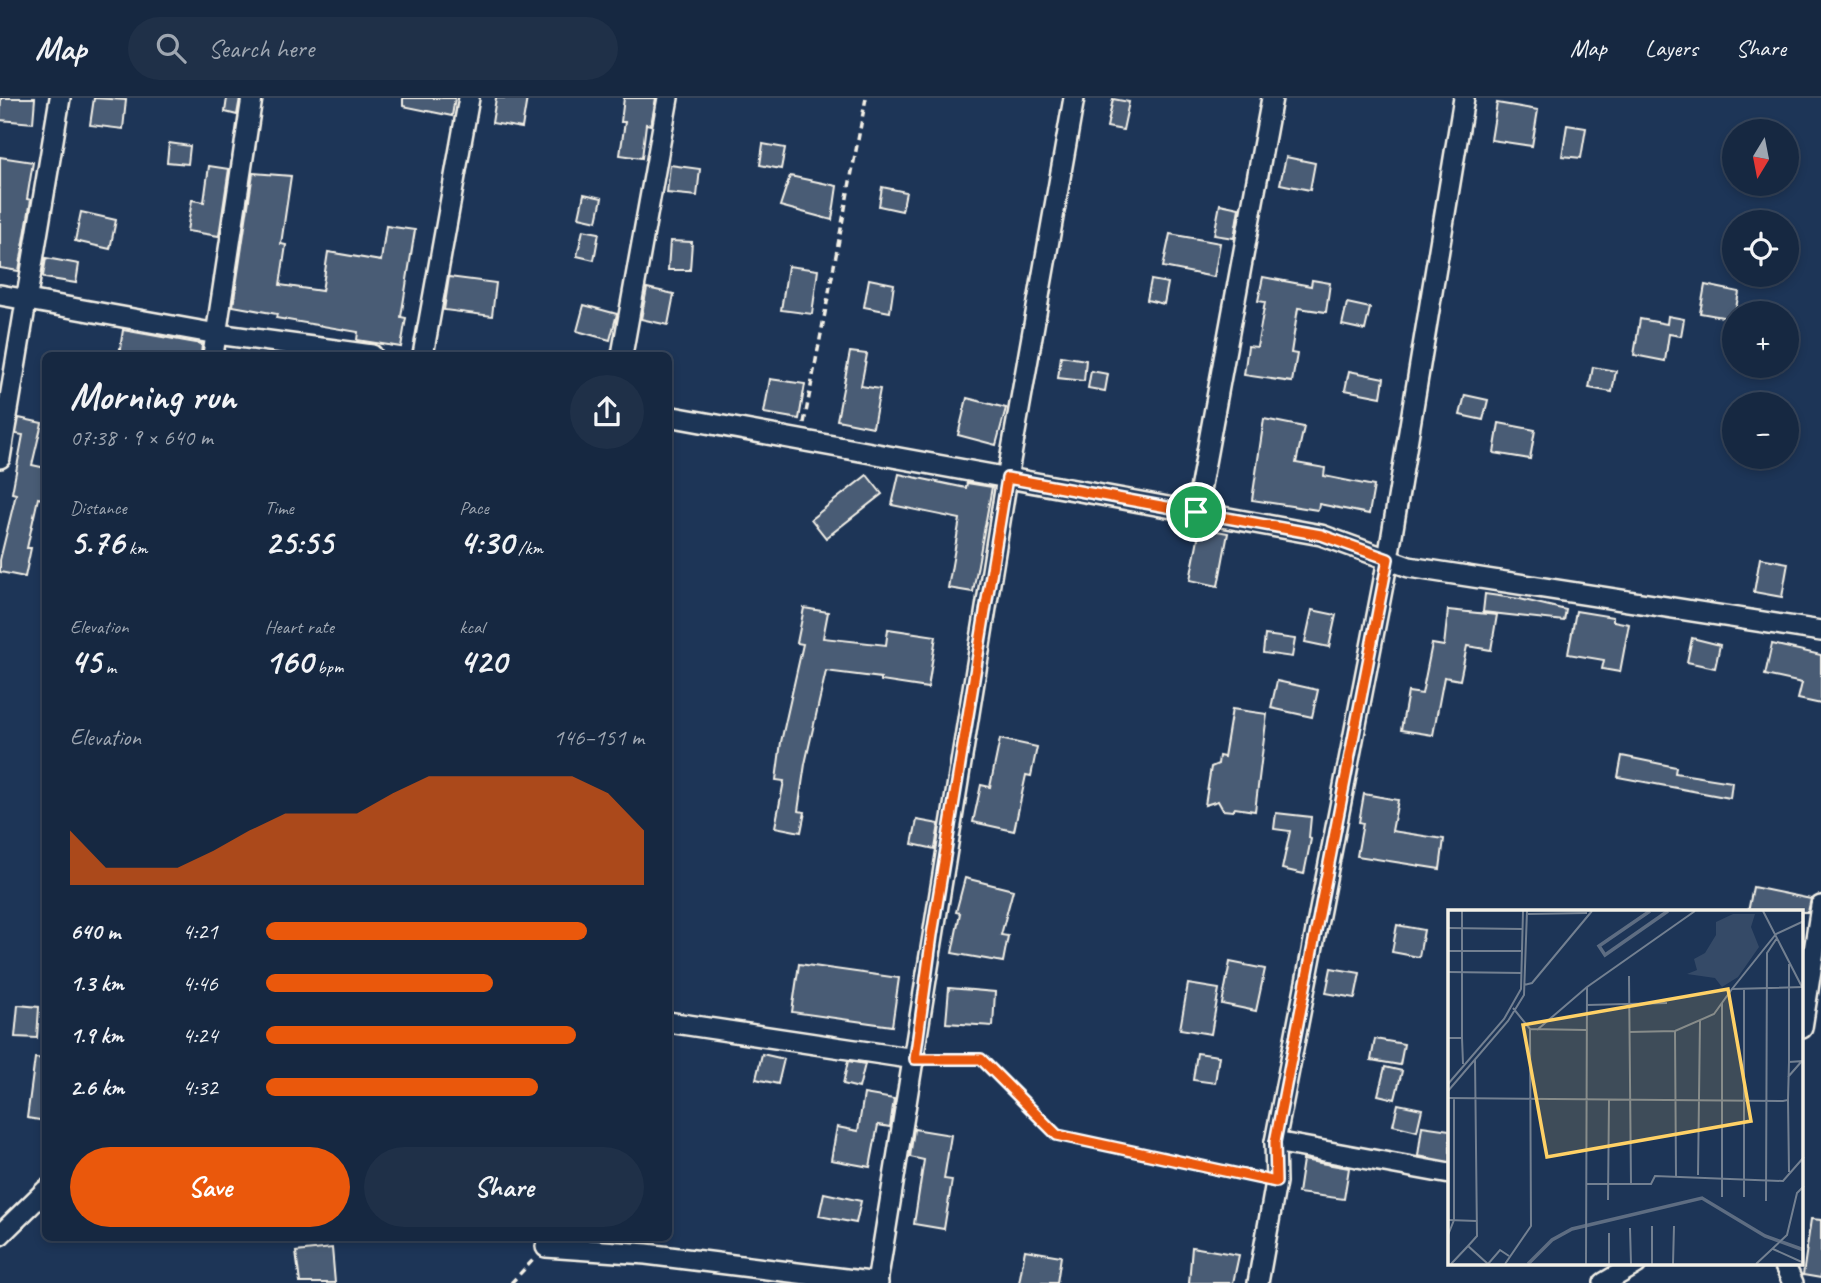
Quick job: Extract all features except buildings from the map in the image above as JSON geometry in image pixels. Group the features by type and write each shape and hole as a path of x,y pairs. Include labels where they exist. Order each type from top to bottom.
{"street":[{"path":"0,458 60,98"},
{"path":"213,352 252,98"},
{"path":"424,352 469,98"},
{"path":"623,352 668,98"},
{"path":"547,1247 646,1254 878,1283 1007,478 1074,98"},
{"path":"1196,512 1272,98"},
{"path":"1258,1283 1276,1182 1275,1142 1388,559 1465,98"},
{"path":"0,295 216,334 350,352"},
{"path":"672,417 1321,535 1409,567 1821,631"},
{"path":"1804,1015 1821,906"},
{"path":"672,1023 915,1059"},
{"path":"1275,1142 1448,1174"},
{"path":"0,1235 42,1194"},
{"path":"1604,1283 1633,1266"},
{"path":"1785,1266 1793,1283"}],"path":[{"path":"801,440 866,98"},
{"path":"915,1059 981,1059 1057,1135 1276,1182"},
{"path":"511,1283 547,1247"}],"route":[{"path":"1007,478 1196,512 1321,535 1388,559 1275,1142 1276,1182 1057,1135 981,1059 915,1059 932,935 1007,478"}]}
